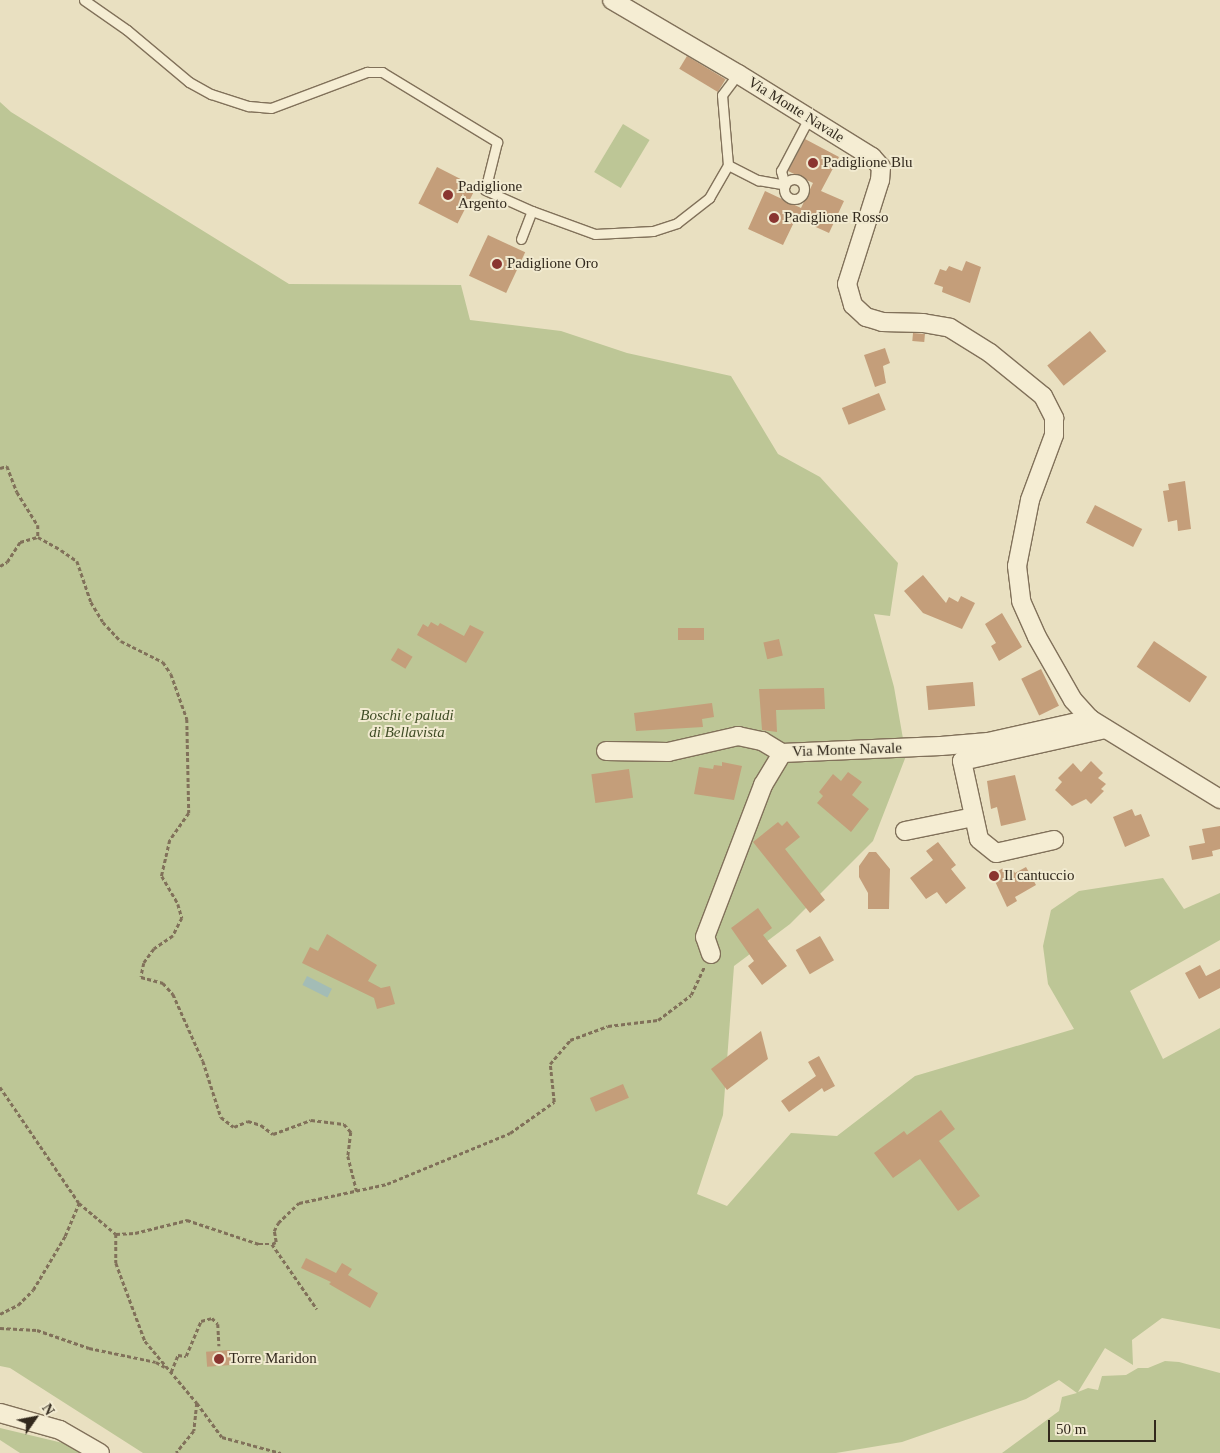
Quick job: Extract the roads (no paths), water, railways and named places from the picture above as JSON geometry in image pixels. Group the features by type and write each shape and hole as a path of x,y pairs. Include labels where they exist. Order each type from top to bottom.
{"street":[{"name":"Via Monte Navale","path":"612,0 738,74 872,157 881,167 880,180 847,284 853,305 866,317 882,322 923,323 950,328 990,353 1043,396 1054,418 1054,435 1023,524 1017,566 1021,601 1037,636 1073,700 1090,719 1220,799"},
{"name":"Via Monte Navale","path":"606,751 668,752 738,736 762,741 782,753 988,742 1090,719"},
{"path":"1054,840 996,853 979,840 962,761 1105,729"},
{"path":"711,954 705,937 763,785 782,753"},
{"path":"905,831 974,817"},
{"path":"0,1413 60,1430 100,1453"}],"lane":[{"path":"84,0 127,30 189,82 210,94 249,106 271,108 367,72 382,72 497,142 485,190 532,211 595,234 668,228 709,198 728,165 722,95 738,74"},
{"path":"728,165 758,180 785,185 781,171 809,118"},
{"path":"521,239 532,211"}],"water":[{"path":"307,976 332,989 327,998 302,985"}],"place":[{"name":"Padiglione Blu","path":"813,163"},
{"name":"Padiglione Argento","path":"448,195"},
{"name":"Padiglione Rosso","path":"774,218"},
{"name":"Padiglione Oro","path":"497,264"},
{"name":"Il cantuccio","path":"994,876"},
{"name":"Torre Maridon","path":"219,1359"}],"park label":[{"name":"Boschi e paludi di Bellavista","path":"407,724"}]}
